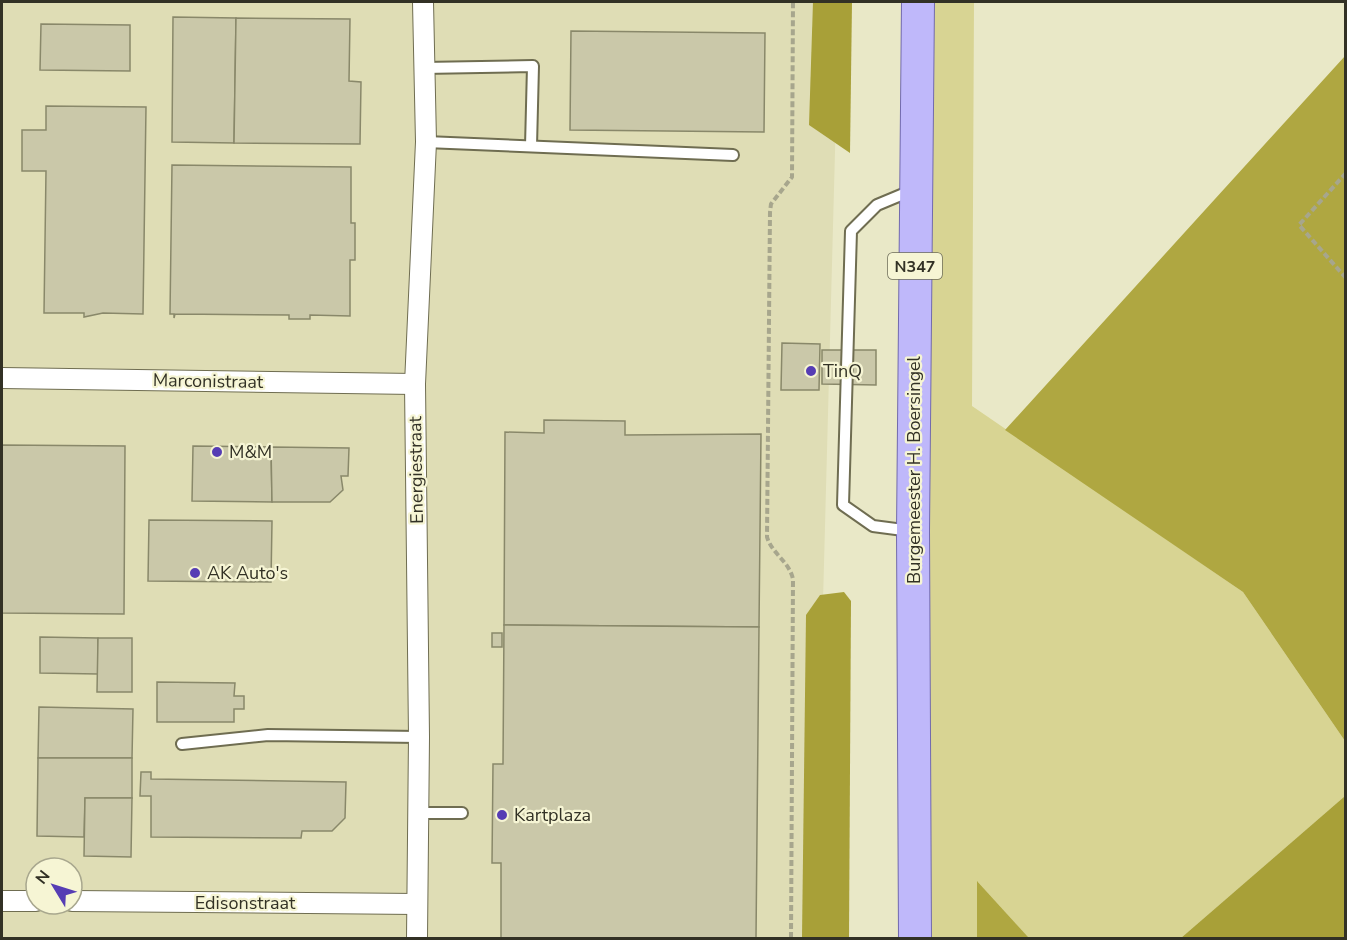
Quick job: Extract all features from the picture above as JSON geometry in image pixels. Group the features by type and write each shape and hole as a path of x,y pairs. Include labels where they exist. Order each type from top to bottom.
{"main road":[{"name":"Burgemeester H. Boersingel","path":"915,939 913,531 918,2"}],"street":[{"name":"Energiestraat","path":"417,939 419,737 415,384 426,142 423,2"},
{"name":"Marconistraat","path":"2,378 415,384"},
{"path":"2,901 24,901"},
{"name":"Edisonstraat","path":"84,901 417,904"}],"lane":[{"path":"423,68 533,66 531,146"},
{"path":"426,142 733,154"},
{"path":"913,531 873,526 843,505 851,231 877,205 916,189"},
{"path":"182,744 268,735 419,737"},
{"path":"418,813 462,813"}],"path":[{"path":"791,939 793,579 789,565 770,546 767,537 770,212 771,204 792,177 793,2"},
{"path":"1346,172 1299,225 1346,278"}],"shaded area":[{"path":"2,2 839,2 814,938 2,938"},
{"path":"813,2 852,2 850,153 809,125"},
{"path":"930,2 974,2 972,406 1243,592 1345,741 1345,796 1181,938 1029,938 978,882 977,938 928,938"},
{"path":"1345,56 1345,741 1243,592 1005,430"},
{"path":"844,592 851,601 849,938 802,938 806,615 820,595"},
{"path":"1345,796 1345,938 1181,938"},
{"path":"977,881 1029,938 977,938"}],"building":[{"path":"173,17 236,18 234,143 172,142"},
{"path":"236,18 350,19 349,81 361,82 360,144 234,143"},
{"path":"41,24 130,25 130,71 40,70"},
{"path":"571,31 765,33 764,132 570,130"},
{"path":"46,106 146,107 143,314 103,313 84,317 84,313 44,313 46,171 22,171 22,130 46,130"},
{"path":"172,165 351,167 351,223 355,223 355,260 350,260 350,316 310,315 310,319 289,319 289,315 175,314 174,318 174,314 170,314"},
{"path":"782,343 820,344 819,390 781,390"},
{"path":"822,350 876,350 876,385 822,384"},
{"path":"544,420 625,421 625,435 761,434 759,627 504,625 505,432 544,433"},
{"path":"2,445 125,446 124,614 2,613"},
{"path":"193,446 271,447 272,502 192,501"},
{"path":"271,447 349,448 348,476 341,476 343,490 330,502 272,502"},
{"path":"149,520 272,521 271,582 148,581"},
{"path":"504,625 759,627 756,938 501,938 501,863 492,863 493,764 503,764"},
{"path":"492,633 502,633 502,647 492,647"},
{"path":"40,637 98,638 98,674 40,673"},
{"path":"98,638 132,638 132,692 97,692"},
{"path":"157,682 235,683 234,696 244,696 244,709 234,709 234,722 157,722"},
{"path":"39,707 133,709 132,758 38,758"},
{"path":"38,758 132,758 132,798 85,798 84,837 37,836"},
{"path":"141,772 151,772 151,779 346,782 345,818 332,831 302,831 301,838 151,837 151,796 140,796"},
{"path":"85,798 132,798 131,857 84,856"}],"place":[{"name":"TinQ","path":"811,371"},
{"name":"M&M","path":"217,452"},
{"name":"AK Auto's","path":"195,573"},
{"name":"Kartplaza","path":"502,815"}]}
